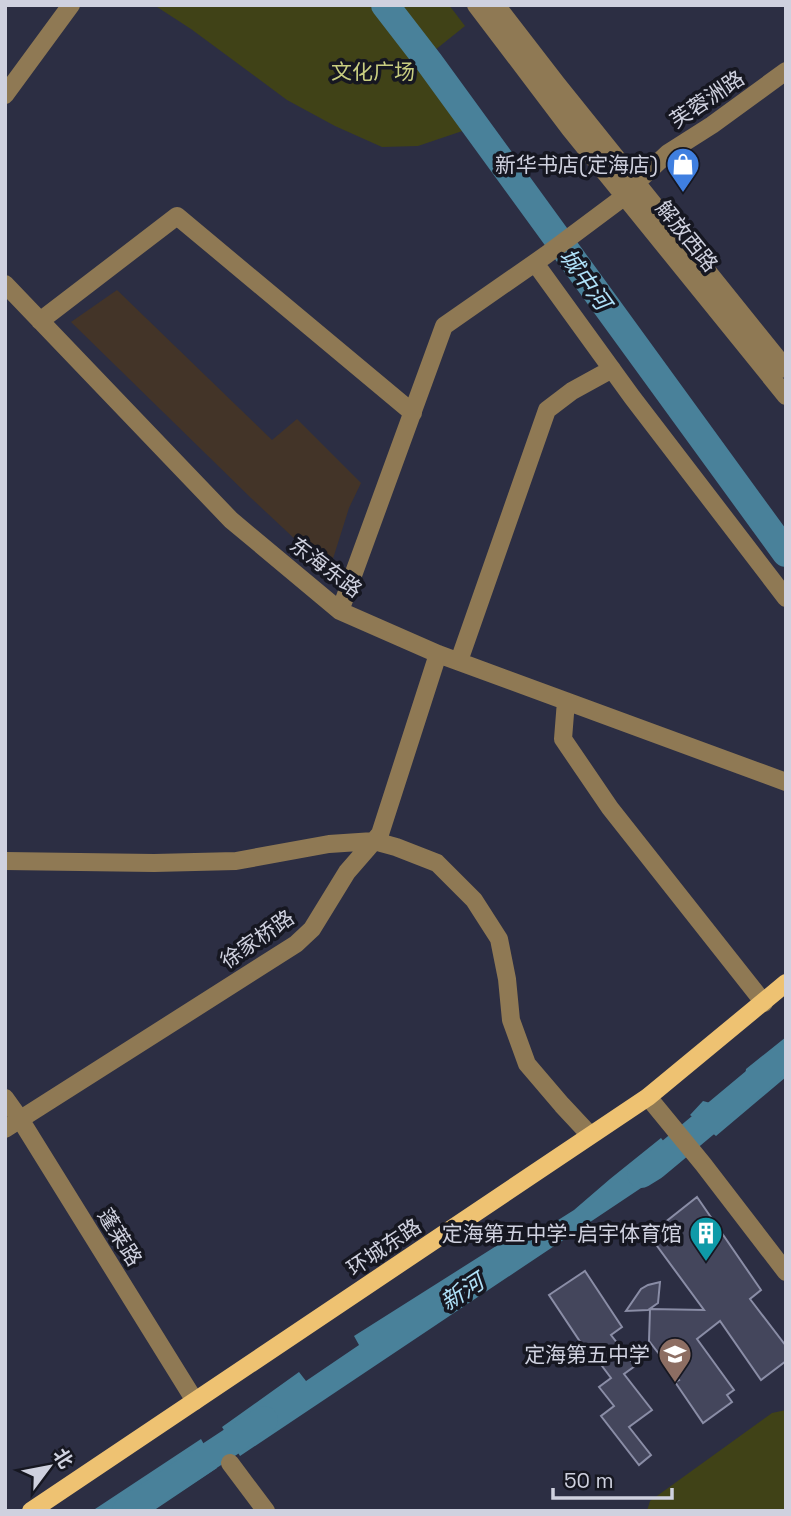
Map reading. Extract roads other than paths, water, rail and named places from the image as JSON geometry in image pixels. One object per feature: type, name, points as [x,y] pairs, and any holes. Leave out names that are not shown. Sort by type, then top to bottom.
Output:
[{"type":"main road","name":"环城东路","points":[[32,1511],[648,1097],[786,984]]},
{"type":"street","points":[[5,95],[71,5]]},
{"type":"street","name":"解放西路","points":[[476,5],[570,130],[630,190],[786,396]]},
{"type":"street","points":[[496,5],[630,190],[786,369]]},
{"type":"street","name":"芙蓉洲路","points":[[340,611],[444,326],[578,232],[630,190],[668,153],[712,125],[786,71]]},
{"type":"street","points":[[40,321],[177,216],[413,413]]},
{"type":"street","points":[[540,259],[612,369],[786,598]]},
{"type":"street","name":"东海东路","points":[[5,284],[231,520],[340,611],[438,654],[786,782]]},
{"type":"street","points":[[458,661],[548,410],[572,391],[612,369]]},
{"type":"street","name":"徐家桥路","points":[[13,1124],[296,944],[312,929],[347,872],[380,834],[438,654]]},
{"type":"street","points":[[566,701],[563,739],[610,808],[764,1003]]},
{"type":"street","points":[[5,862],[236,861],[328,844],[374,841],[437,863],[474,900],[499,939],[511,1020],[527,1064],[590,1135]]},
{"type":"street","name":"蓬莱路","points":[[5,1097],[13,1124],[195,1401]]},
{"type":"street","points":[[648,1097],[786,1272]]},
{"type":"street","points":[[230,1463],[266,1511]]},
{"type":"water","points":[[786,1037],[786,1077],[716,1136],[690,1115],[703,1101],[718,1105],[745,1077],[746,1069]]},
{"type":"water","name":"新河","points":[[661,1138],[680,1162],[240,1456],[222,1427],[299,1372],[306,1381],[359,1345],[354,1336],[520,1231],[525,1241],[574,1210]]},
{"type":"water","points":[[201,1439],[217,1468],[153,1511],[92,1511]]},
{"type":"waterway","name":"城中河","points":[[385,5],[786,553]]},
{"type":"waterway","name":"新河","points":[[641,1174],[786,1056]]},
{"type":"waterway","name":"新河","points":[[126,1511],[264,1420]]},
{"type":"place","name":"新华书店(定海店)","points":[[683,194]]},
{"type":"place","name":"定海第五中学-启宇体育馆","points":[[706,1263]]},
{"type":"place","name":"定海第五中学","points":[[675,1384]]},
{"type":"park label","name":"文化广场","points":[[373,71]]}]
